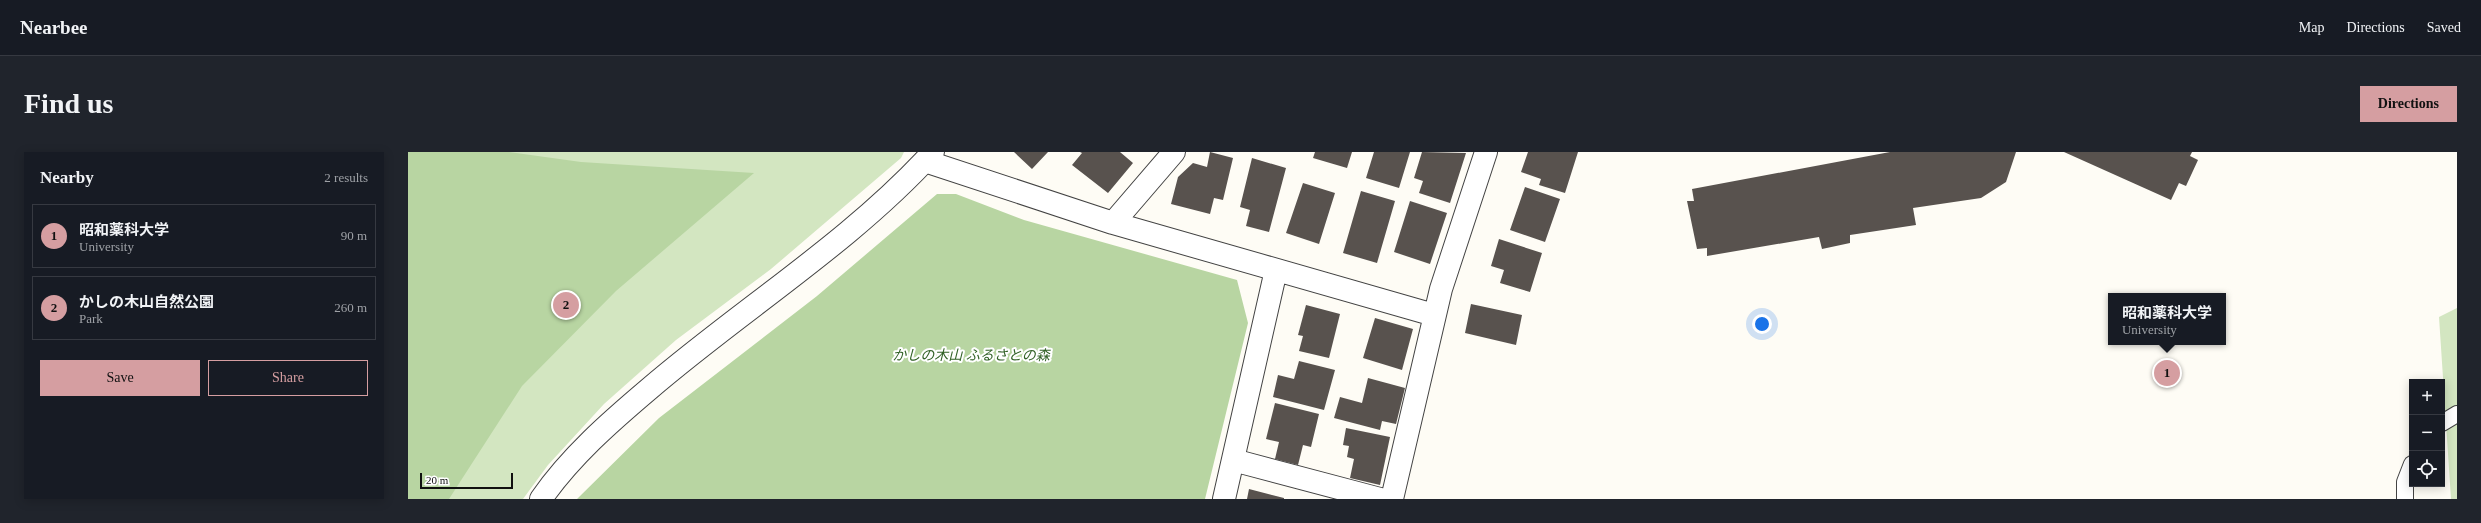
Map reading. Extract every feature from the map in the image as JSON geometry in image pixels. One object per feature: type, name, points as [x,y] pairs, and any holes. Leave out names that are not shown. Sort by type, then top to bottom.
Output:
[{"type":"street","points":[[1113,223],[1174,152]]},
{"type":"street","points":[[1392,499],[1434,315],[1486,152]]},
{"type":"street","points":[[541,499],[555,480],[612,421],[689,355],[803,268],[866,215],[929,157],[1113,223],[1434,315]]},
{"type":"street","points":[[1224,499],[1276,270]]},
{"type":"street","points":[[1233,460],[1380,499]]},
{"type":"lane","points":[[2445,421],[2457,414]]},
{"type":"lane","points":[[2405,499],[2405,482],[2409,472]]},
{"type":"green space","points":[[408,152],[904,152],[901,158],[771,269],[676,340],[604,404],[548,465],[523,499],[408,499]]},
{"type":"green space","points":[[408,152],[509,152],[581,162],[754,173],[616,291],[522,386],[449,499],[408,499]]},
{"type":"green space","name":"かしの木山 ふるさとの森","points":[[937,194],[956,194],[1024,220],[1237,280],[1248,323],[1205,499],[577,499],[659,418],[817,296]]},
{"type":"green space","points":[[2457,308],[2457,499],[2451,499],[2445,408],[2445,379],[2443,379],[2439,317]]},
{"type":"building","points":[[1014,152],[1048,152],[1032,169]]},
{"type":"building","points":[[1080,152],[1120,152],[1133,163],[1108,193],[1072,165],[1082,153]]},
{"type":"building","points":[[1210,152],[1233,158],[1223,200],[1214,198],[1210,214],[1171,204],[1178,177],[1193,163],[1207,167]]},
{"type":"building","points":[[1315,152],[1352,152],[1347,168],[1313,158]]},
{"type":"building","points":[[1374,152],[1410,152],[1399,188],[1366,178]]},
{"type":"building","points":[[1422,152],[1466,153],[1450,203],[1419,193],[1423,181],[1414,178]]},
{"type":"building","points":[[1528,152],[1578,152],[1565,193],[1539,185],[1541,179],[1521,172]]},
{"type":"building","points":[[1890,152],[2016,152],[2006,182],[1981,198],[1913,208],[1916,225],[1850,235],[1850,243],[1822,249],[1819,237],[1707,256],[1707,248],[1697,249],[1687,201],[1694,201],[1692,189]]},
{"type":"building","points":[[2064,152],[2192,152],[2190,156],[2198,160],[2186,186],[2179,183],[2171,200]]},
{"type":"building","points":[[1252,158],[1286,168],[1269,232],[1246,226],[1250,210],[1240,207]]},
{"type":"building","points":[[1303,183],[1335,193],[1319,244],[1286,233]]},
{"type":"building","points":[[1525,187],[1560,199],[1545,242],[1510,230]]},
{"type":"building","points":[[1361,191],[1395,201],[1377,263],[1343,253]]},
{"type":"building","points":[[1410,201],[1447,213],[1430,264],[1394,252]]},
{"type":"building","points":[[1499,239],[1542,253],[1530,292],[1500,283],[1504,270],[1491,266]]},
{"type":"building","points":[[1471,304],[1522,315],[1516,345],[1465,333]]},
{"type":"building","points":[[1306,305],[1340,314],[1329,358],[1299,351],[1303,336],[1298,335]]},
{"type":"building","points":[[1375,318],[1413,329],[1402,370],[1363,358]]},
{"type":"building","points":[[1299,361],[1335,370],[1324,410],[1273,397],[1278,375],[1294,379]]},
{"type":"building","points":[[1368,378],[1405,388],[1396,424],[1382,421],[1380,430],[1334,418],[1340,397],[1362,403]]},
{"type":"building","points":[[1275,403],[1319,414],[1311,447],[1303,445],[1298,465],[1275,459],[1279,442],[1266,439]]},
{"type":"building","points":[[1346,428],[1390,437],[1380,485],[1350,478],[1354,459],[1347,457],[1349,446],[1343,445]]},
{"type":"building","points":[[1249,489],[1284,498],[1284,499],[1247,499]]},
{"type":"place","name":"かしの木山自然公園","points":[[566,305]]},
{"type":"place","name":"昭和薬科大学","points":[[2167,373]]}]
